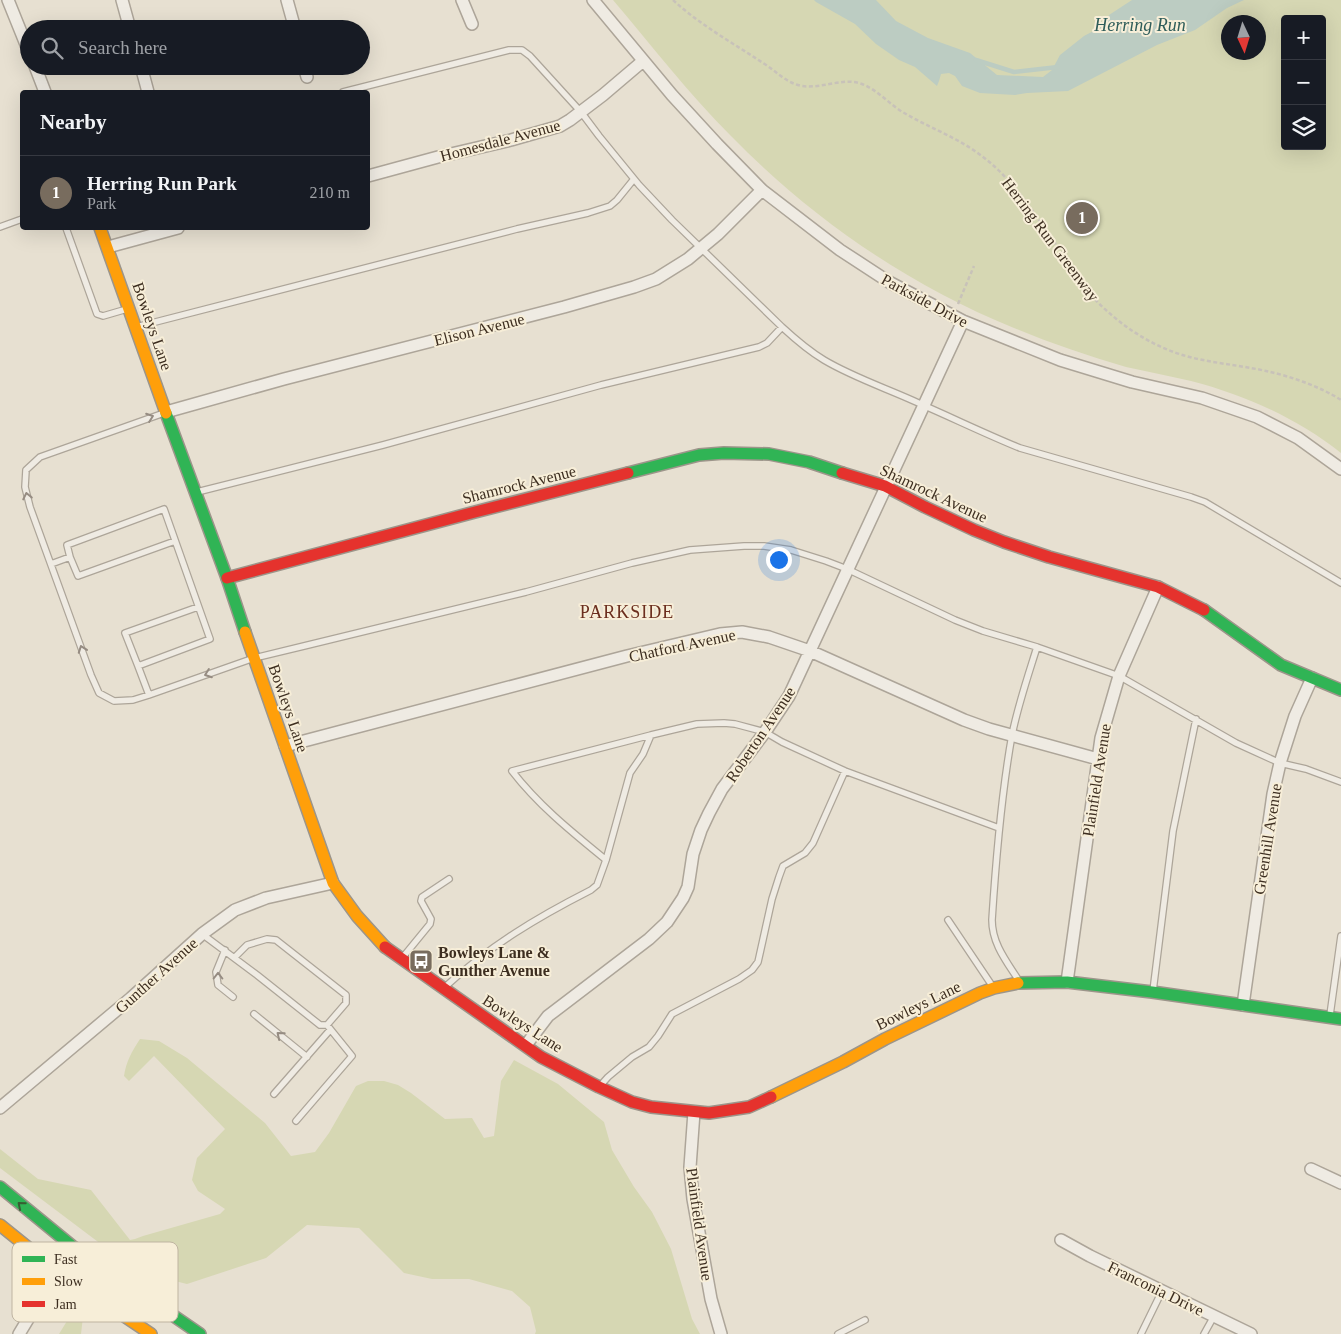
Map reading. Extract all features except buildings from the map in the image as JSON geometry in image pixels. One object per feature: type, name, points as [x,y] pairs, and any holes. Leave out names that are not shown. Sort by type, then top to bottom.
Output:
[{"type":"street","points":[[8,0],[20,30]]},
{"type":"street","points":[[122,0],[128,20]]},
{"type":"street","points":[[287,0],[293,20]]},
{"type":"street","points":[[462,0],[472,24]]},
{"type":"street","name":"Parkside Drive","points":[[593,0],[672,95],[762,190],[840,250],[889,282],[963,321],[1060,360],[1132,382],[1202,398],[1257,417],[1298,438],[1341,469]]},
{"type":"street","name":"Homesdale Avenue","points":[[370,175],[560,126],[581,112],[643,61]]},
{"type":"street","points":[[38,75],[44,90]]},
{"type":"street","points":[[143,75],[147,90]]},
{"type":"street","name":"Elison Avenue","points":[[166,412],[293,376],[564,307],[656,279],[701,249],[762,190]]},
{"type":"street","name":"Bowleys Lane","points":[[101,230],[227,578],[333,883],[346,905],[364,927],[385,947],[541,1057],[632,1102],[651,1107],[709,1113],[749,1107],[768,1100],[843,1062],[885,1038],[980,993],[1020,983],[1066,982],[1335,1018]]},
{"type":"street","points":[[108,247],[171,230]]},
{"type":"street","name":"Roberton Avenue","points":[[526,1045],[548,1016],[649,939],[667,922],[683,898],[688,887],[693,854],[709,813],[722,789],[765,732],[789,696],[963,321]]},
{"type":"street","name":"Shamrock Avenue","points":[[227,578],[475,512],[699,456],[724,453],[769,454],[809,462],[885,486],[925,507],[1004,542],[1049,557],[1158,587],[1201,608],[1282,665],[1341,690]]},
{"type":"street","name":"Plainfield Avenue","points":[[1066,982],[1101,738],[1119,676],[1158,587]]},
{"type":"street","name":"Chatford Avenue","points":[[285,746],[617,658],[720,634],[742,632],[769,637],[810,652],[964,720],[989,729],[1098,759]]},
{"type":"street","name":"Greenhill Avenue","points":[[1243,1006],[1268,820],[1280,763],[1295,716],[1312,678]]},
{"type":"street","name":"Gunther Avenue","points":[[0,1108],[124,1004],[202,934],[235,910],[266,898],[333,883]]},
{"type":"street","name":"Plainfield Avenue","points":[[694,1112],[690,1167],[693,1199],[711,1299],[721,1334]]},
{"type":"street","points":[[1311,1169],[1341,1183]]},
{"type":"street","points":[[0,1188],[67,1242]]},
{"type":"street","points":[[0,1225],[21,1242]]},
{"type":"street","name":"Franconia Drive","points":[[1061,1240],[1250,1334]]},
{"type":"street","points":[[178,1319],[200,1334]]},
{"type":"street","points":[[19,1334],[26,1322]]},
{"type":"street","points":[[133,1322],[151,1334]]},
{"type":"lane","points":[[351,90],[509,50],[522,50],[530,56],[581,112],[634,179],[672,220],[782,327],[825,361],[895,394],[1020,448],[1205,502],[1341,583]]},
{"type":"lane","points":[[136,328],[500,233],[588,213],[610,206],[634,179]]},
{"type":"lane","points":[[0,227],[20,220]]},
{"type":"lane","points":[[67,230],[97,314],[103,316],[129,308]]},
{"type":"lane","points":[[195,492],[383,445],[602,385],[759,347],[767,343],[782,327]]},
{"type":"lane","points":[[166,412],[40,457],[26,470],[25,487],[30,507],[99,693],[114,702],[133,700],[149,695],[254,658],[526,592],[632,563],[690,550],[744,546],[777,548],[807,555],[847,569],[955,620],[983,631],[1037,647],[1119,676],[1236,743],[1280,763],[1341,782]]},
{"type":"lane","points":[[138,666],[210,640],[164,508],[67,545],[78,576],[175,541]]},
{"type":"lane","points":[[51,564],[70,557]]},
{"type":"lane","points":[[149,695],[125,633],[198,607]]},
{"type":"lane","points":[[1020,983],[996,945],[992,929],[999,828],[1012,736],[1018,708],[1037,647]]},
{"type":"lane","points":[[1152,992],[1173,831],[1196,719]]},
{"type":"lane","points":[[606,860],[558,820],[512,771],[698,724],[735,724],[765,732],[782,742],[845,771],[999,828]]},
{"type":"lane","points":[[444,989],[467,968],[511,935],[597,885],[606,860],[630,773],[643,754],[651,735]]},
{"type":"lane","points":[[599,1087],[632,1057],[649,1047],[672,1014],[739,979],[752,970],[758,962],[772,899],[783,866],[805,853],[813,843],[845,771]]},
{"type":"lane","points":[[401,958],[430,924],[431,920],[421,901],[422,897],[449,879]]},
{"type":"lane","points":[[948,920],[994,988]]},
{"type":"lane","points":[[202,934],[320,1025],[328,1028],[352,1056],[296,1121]]},
{"type":"lane","points":[[1335,1018],[1341,936]]},
{"type":"lane","points":[[234,958],[248,945],[267,938],[276,940],[346,994],[346,1003],[307,1057],[274,1094]]},
{"type":"lane","points":[[225,950],[216,972],[218,985],[233,997]]},
{"type":"lane","points":[[254,1014],[307,1057]]},
{"type":"lane","points":[[1140,1334],[1162,1291]]},
{"type":"lane","points":[[1204,1334],[1214,1316]]},
{"type":"lane","points":[[838,1334],[864,1320]]},
{"type":"path","name":"Herring Run Greenway","points":[[673,0],[712,30],[789,81],[804,86],[849,82],[859,83],[871,89],[897,110],[965,144],[980,154],[994,165],[1018,191],[1089,292],[1101,306],[1128,328],[1147,340],[1163,348],[1197,359],[1274,372],[1317,388],[1341,400]]},
{"type":"path","points":[[958,304],[974,266]]},
{"type":"green space","points":[[613,0],[1341,0],[1341,453],[1307,429],[1251,401],[1191,381],[1126,367],[1041,339],[975,311],[899,270],[863,247],[794,195],[731,136],[671,70]]},
{"type":"green space","points":[[140,1039],[159,1041],[187,1058],[265,1123],[291,1156],[315,1152],[329,1133],[356,1086],[368,1081],[384,1081],[398,1085],[445,1119],[472,1118],[484,1138],[494,1136],[501,1081],[514,1060],[558,1084],[604,1122],[612,1150],[634,1187],[652,1212],[671,1249],[692,1319],[700,1334],[535,1334],[536,1331],[530,1307],[512,1291],[469,1279],[432,1279],[404,1273],[359,1228],[307,1225],[266,1258],[187,1284],[178,1282],[178,1242],[98,1242],[0,1168],[0,1149],[38,1179],[91,1190],[130,1240],[220,1214],[225,1209],[198,1191],[192,1180],[197,1158],[225,1129],[154,1056],[129,1081],[124,1076],[134,1048]]},
{"type":"green space","points":[[66,1322],[82,1322],[81,1334],[59,1334]]},
{"type":"water","name":"Herring Run","points":[[814,0],[876,0],[896,21],[928,38],[970,53],[997,75],[1043,77],[1052,70],[1060,55],[1084,36],[1103,26],[1109,15],[1132,0],[1244,0],[1227,8],[1195,30],[1157,45],[1068,91],[1015,95],[980,93],[962,86],[955,76],[949,73],[941,74],[937,86],[915,67],[899,60],[876,44],[855,24]]},
{"type":"waterway","name":"Herring Run","points":[[976,60],[1014,72],[1058,67]]},
{"type":"traffic: fast","points":[[166,413],[245,632]]},
{"type":"traffic: fast","points":[[628,473],[699,455],[724,453],[769,454],[809,462],[842,473]]},
{"type":"traffic: fast","points":[[1204,610],[1281,665],[1341,690]]},
{"type":"traffic: fast","points":[[1018,983],[1067,982],[1341,1019]]},
{"type":"traffic: fast","points":[[0,1187],[67,1242]]},
{"type":"traffic: fast","points":[[178,1319],[200,1334]]},
{"type":"traffic: slow","points":[[101,230],[166,413]]},
{"type":"traffic: slow","points":[[245,632],[333,883],[357,916],[385,947]]},
{"type":"traffic: slow","points":[[771,1097],[980,993],[1018,983]]},
{"type":"traffic: slow","points":[[0,1225],[21,1242]]},
{"type":"traffic: slow","points":[[133,1322],[151,1334]]},
{"type":"traffic: jam","points":[[227,578],[628,473]]},
{"type":"traffic: jam","points":[[842,473],[885,486],[925,507],[1004,542],[1049,557],[1158,587],[1204,610]]},
{"type":"traffic: jam","points":[[385,947],[541,1057],[632,1102],[651,1107],[709,1113],[749,1107],[771,1097]]},
{"type":"place","name":"Herring Run Park","points":[[1082,218]]},
{"type":"place","name":"Bowleys Lane & Gunther Avenue","points":[[421,961]]},
{"type":"district","name":"PARKSIDE","points":[[627,612]]}]
